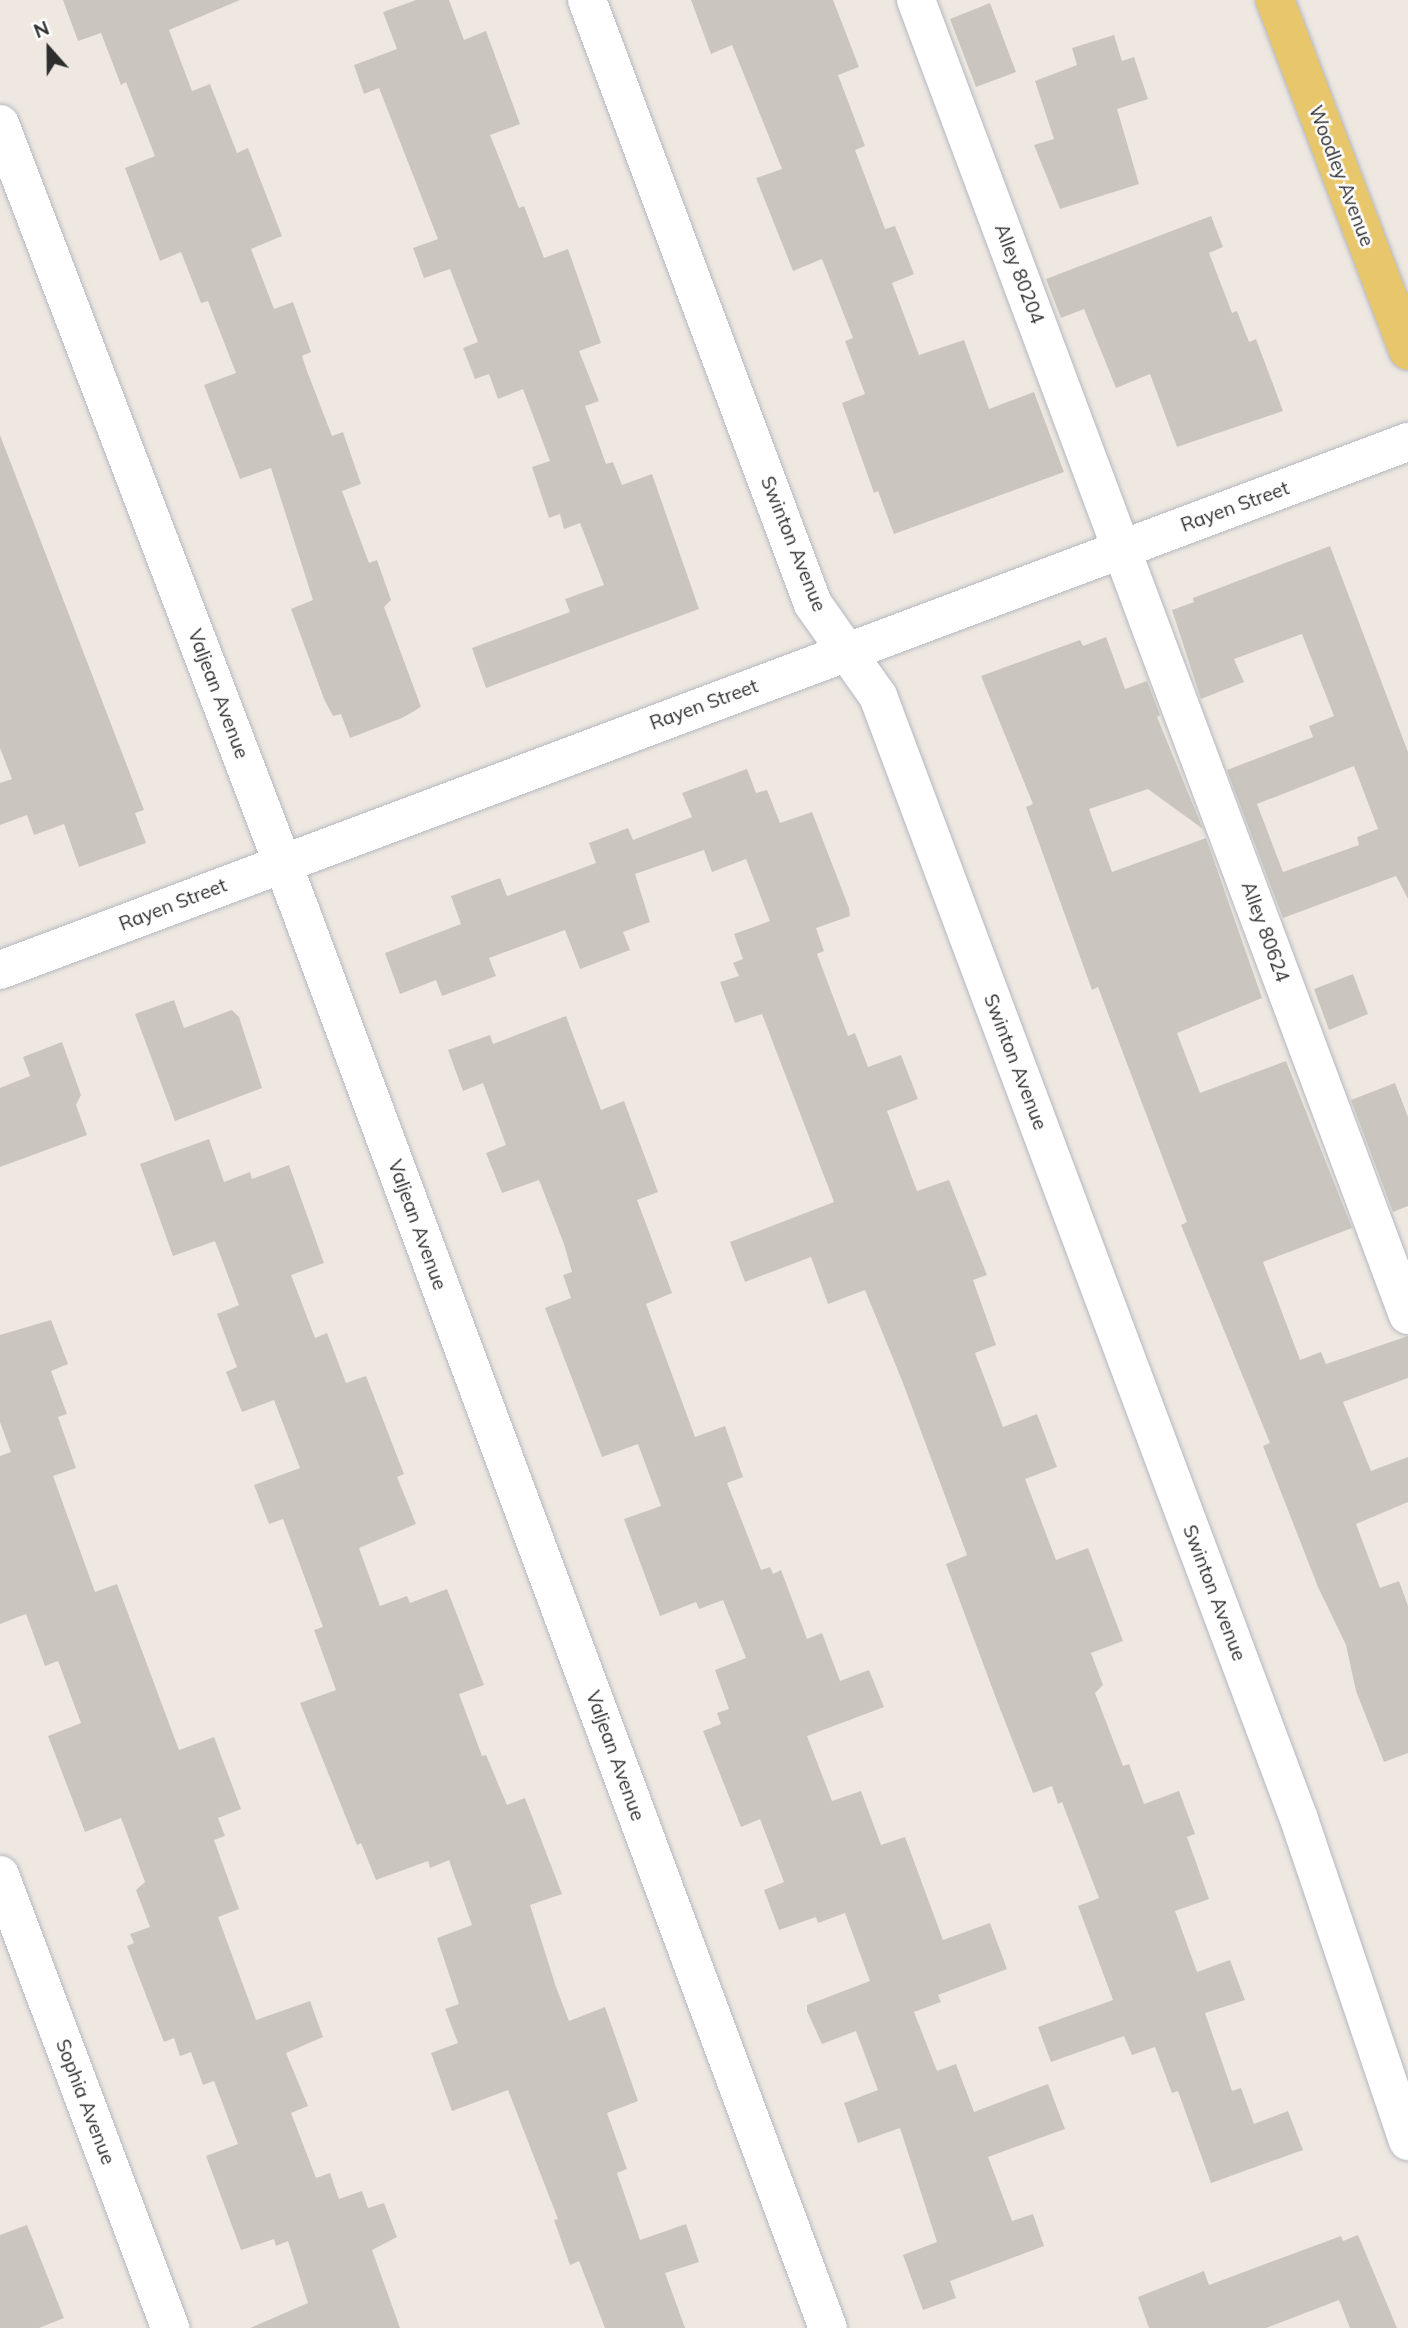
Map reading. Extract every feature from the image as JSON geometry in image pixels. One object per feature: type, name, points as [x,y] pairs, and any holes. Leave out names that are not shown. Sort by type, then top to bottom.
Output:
[{"type":"main road","name":"Woodley Avenue","points":[[1275,0],[1408,351]]},
{"type":"street","name":"Swinton Avenue","points":[[587,0],[813,604],[883,709],[1299,1819],[1408,2141]]},
{"type":"street","name":"Alley 80204","points":[[916,0],[1122,548]]},
{"type":"street","name":"Valjean Avenue","points":[[0,124],[283,864],[828,2328]]},
{"type":"street","name":"Rayen Street","points":[[0,970],[1408,442]]},
{"type":"street","name":"Alley 80624","points":[[1122,548],[1408,1315]]},
{"type":"street","name":"Sophia Avenue","points":[[0,1875],[170,2328]]},
{"type":"building","points":[[63,0],[240,0],[169,30],[192,91],[210,84],[237,153],[248,148],[282,236],[251,249],[274,309],[293,302],[311,352],[302,356],[307,371],[332,436],[343,432],[361,484],[342,491],[369,563],[377,560],[391,600],[384,607],[421,707],[402,718],[350,738],[341,714],[333,716],[324,699],[291,609],[313,600],[271,468],[240,479],[204,385],[236,373],[208,301],[201,303],[181,252],[160,261],[125,168],[155,156],[126,82],[121,85],[101,33],[78,41]]},
{"type":"building","points":[[416,0],[449,0],[464,40],[486,31],[520,124],[490,135],[519,208],[524,206],[544,258],[568,249],[601,343],[579,351],[599,401],[585,406],[606,464],[613,462],[622,485],[652,474],[699,609],[486,688],[472,648],[570,612],[565,599],[604,585],[580,523],[564,529],[560,514],[549,518],[532,467],[550,461],[523,389],[498,399],[489,374],[475,379],[463,348],[478,342],[450,269],[424,278],[413,248],[438,239],[379,88],[364,94],[354,65],[397,49],[383,12]]},
{"type":"building","points":[[691,0],[833,0],[859,67],[838,75],[865,146],[855,150],[885,229],[895,226],[914,274],[892,283],[919,355],[964,340],[989,409],[1034,392],[1064,472],[894,534],[878,491],[874,493],[842,403],[865,394],[845,341],[853,338],[822,259],[793,271],[756,178],[782,169],[732,45],[711,54]]},
{"type":"building","points":[[990,3],[1016,72],[976,87],[950,19]]},
{"type":"building","points":[[1114,35],[1122,61],[1134,57],[1148,99],[1117,109],[1139,184],[1060,209],[1034,145],[1054,139],[1035,81],[1077,65],[1072,48]]},
{"type":"building","points":[[1211,216],[1223,247],[1209,253],[1232,313],[1237,311],[1249,342],[1256,339],[1283,411],[1177,447],[1150,374],[1116,388],[1084,309],[1061,318],[1046,279]]},
{"type":"building","points":[[0,435],[144,810],[135,813],[146,843],[79,867],[64,824],[34,835],[27,815],[0,825],[0,783],[12,779],[0,748]]},
{"type":"building","points":[[1330,546],[1408,752],[1408,899],[1396,876],[1283,918],[1227,770],[1313,737],[1309,726],[1334,716],[1302,634],[1234,659],[1244,682],[1201,699],[1172,610],[1194,602],[1193,598]],"holes":[[[1354,766],[1378,829],[1357,837],[1359,845],[1283,872],[1257,804]]]},
{"type":"building","points":[[1106,637],[1125,689],[1147,681],[1160,715],[1157,717],[1203,829],[1148,789],[1089,809],[1112,872],[1206,838],[1262,998],[1177,1033],[1200,1093],[1286,1061],[1352,1228],[1263,1262],[1300,1360],[1321,1352],[1326,1364],[1408,1336],[1408,1378],[1343,1402],[1371,1471],[1408,1457],[1408,1502],[1356,1524],[1380,1588],[1399,1581],[1408,1606],[1408,1753],[1384,1762],[1356,1691],[1346,1645],[1318,1587],[1263,1446],[1270,1443],[1181,1225],[1187,1222],[1098,987],[1092,990],[1026,807],[1033,804],[981,676],[1080,640],[1083,646]]},
{"type":"building","points":[[747,769],[756,793],[767,790],[780,823],[812,812],[850,916],[816,928],[824,951],[817,954],[848,1036],[855,1033],[868,1067],[901,1055],[918,1099],[887,1111],[917,1191],[949,1180],[987,1275],[973,1280],[996,1345],[975,1353],[1003,1427],[1037,1414],[1057,1467],[1025,1479],[1056,1560],[1088,1548],[1123,1641],[1091,1653],[1103,1685],[1095,1693],[1123,1766],[1129,1764],[1144,1804],[1179,1791],[1195,1834],[1187,1837],[1209,1899],[1175,1911],[1197,1972],[1230,1960],[1245,2000],[1205,2013],[1232,2091],[1241,2088],[1254,2124],[1288,2111],[1303,2150],[1211,2183],[1178,2091],[1172,2093],[1155,2047],[1132,2055],[1124,2036],[1051,2062],[1038,2027],[1113,2000],[1078,1906],[1099,1898],[1062,1802],[1058,1804],[1052,1786],[1033,1793],[997,1701],[946,1564],[967,1555],[903,1383],[865,1290],[828,1304],[811,1257],[745,1282],[730,1242],[834,1202],[762,1014],[735,1023],[720,982],[739,976],[733,963],[743,959],[734,934],[770,921],[746,859],[712,872],[704,850],[635,874],[650,922],[623,932],[630,950],[580,969],[565,930],[489,958],[496,976],[442,996],[436,980],[400,994],[385,953],[461,924],[451,896],[500,878],[507,896],[596,863],[589,843],[628,828],[633,840],[692,817],[682,793]]},
{"type":"building","points":[[1353,974],[1368,1014],[1329,1030],[1314,989]]},
{"type":"building","points":[[174,1000],[184,1028],[232,1010],[239,1017],[262,1088],[175,1121],[135,1014]]},
{"type":"building","points":[[566,1016],[601,1110],[624,1101],[658,1192],[637,1200],[672,1293],[646,1304],[695,1437],[725,1426],[743,1477],[727,1483],[761,1570],[770,1567],[773,1574],[781,1570],[807,1639],[822,1633],[840,1681],[869,1670],[884,1707],[807,1736],[832,1801],[861,1791],[881,1845],[905,1837],[943,1940],[990,1923],[1007,1969],[938,1995],[941,2002],[914,2012],[937,2071],[956,2064],[974,2112],[1048,2084],[1065,2129],[988,2157],[1012,2221],[1033,2214],[1044,2246],[950,2281],[956,2298],[923,2310],[903,2255],[937,2242],[900,2128],[858,2143],[844,2103],[878,2090],[856,2031],[822,2044],[807,2011],[807,2005],[870,1981],[845,1913],[818,1923],[816,1917],[779,1930],[764,1890],[784,1882],[760,1819],[741,1827],[703,1731],[721,1724],[717,1713],[729,1709],[715,1670],[746,1658],[723,1600],[699,1609],[696,1602],[660,1616],[624,1519],[661,1506],[638,1444],[602,1457],[545,1308],[571,1298],[563,1275],[572,1272],[564,1244],[539,1180],[502,1193],[486,1153],[506,1145],[483,1083],[463,1091],[448,1050],[490,1035],[493,1044]]},
{"type":"building","points":[[62,1042],[81,1095],[76,1105],[87,1135],[0,1167],[0,1088],[30,1076],[23,1057]]},
{"type":"building","points":[[1395,1083],[1408,1117],[1408,1206],[1393,1212],[1351,1100]]},
{"type":"building","points":[[209,1139],[224,1182],[250,1172],[252,1179],[289,1165],[324,1263],[291,1275],[315,1338],[327,1333],[346,1383],[366,1376],[404,1474],[397,1477],[416,1524],[359,1548],[380,1606],[407,1596],[410,1603],[447,1589],[484,1685],[459,1694],[482,1756],[486,1755],[507,1805],[525,1798],[562,1894],[530,1905],[556,1987],[569,2021],[605,2007],[638,2101],[607,2113],[627,2169],[617,2173],[640,2240],[686,2224],[699,2262],[665,2273],[685,2328],[605,2328],[579,2261],[570,2265],[554,2220],[558,2219],[508,2090],[452,2111],[431,2053],[458,2043],[445,2009],[459,2004],[437,1938],[472,1925],[449,1860],[430,1868],[428,1861],[376,1880],[361,1843],[357,1845],[300,1703],[336,1690],[314,1630],[323,1627],[283,1519],[269,1524],[254,1485],[300,1468],[274,1400],[242,1412],[226,1372],[237,1367],[217,1314],[239,1305],[215,1241],[173,1256],[140,1164]]},
{"type":"building","points":[[51,1320],[68,1364],[51,1371],[67,1414],[58,1417],[76,1468],[53,1476],[95,1592],[117,1584],[179,1750],[214,1737],[241,1809],[218,1818],[225,1836],[214,1840],[239,1909],[218,1917],[256,2020],[310,2001],[323,2037],[286,2053],[308,2106],[291,2113],[316,2178],[330,2173],[339,2199],[362,2191],[368,2208],[384,2203],[397,2237],[372,2250],[400,2328],[250,2328],[308,2303],[288,2241],[276,2246],[274,2239],[241,2250],[206,2156],[238,2144],[214,2081],[203,2085],[191,2052],[180,2056],[174,2038],[164,2042],[127,1946],[134,1943],[130,1934],[150,1927],[136,1890],[145,1882],[121,1818],[85,1832],[48,1736],[81,1723],[58,1661],[45,1666],[26,1614],[0,1624],[0,1456],[11,1452],[0,1422],[0,1335]]},
{"type":"building","points":[[27,2225],[64,2318],[39,2328],[0,2328],[0,2235]]},
{"type":"building","points":[[1358,2235],[1397,2328],[1350,2328],[1339,2300],[1266,2328],[1149,2328],[1138,2297],[1204,2271],[1209,2285],[1341,2236],[1343,2241]]}]
